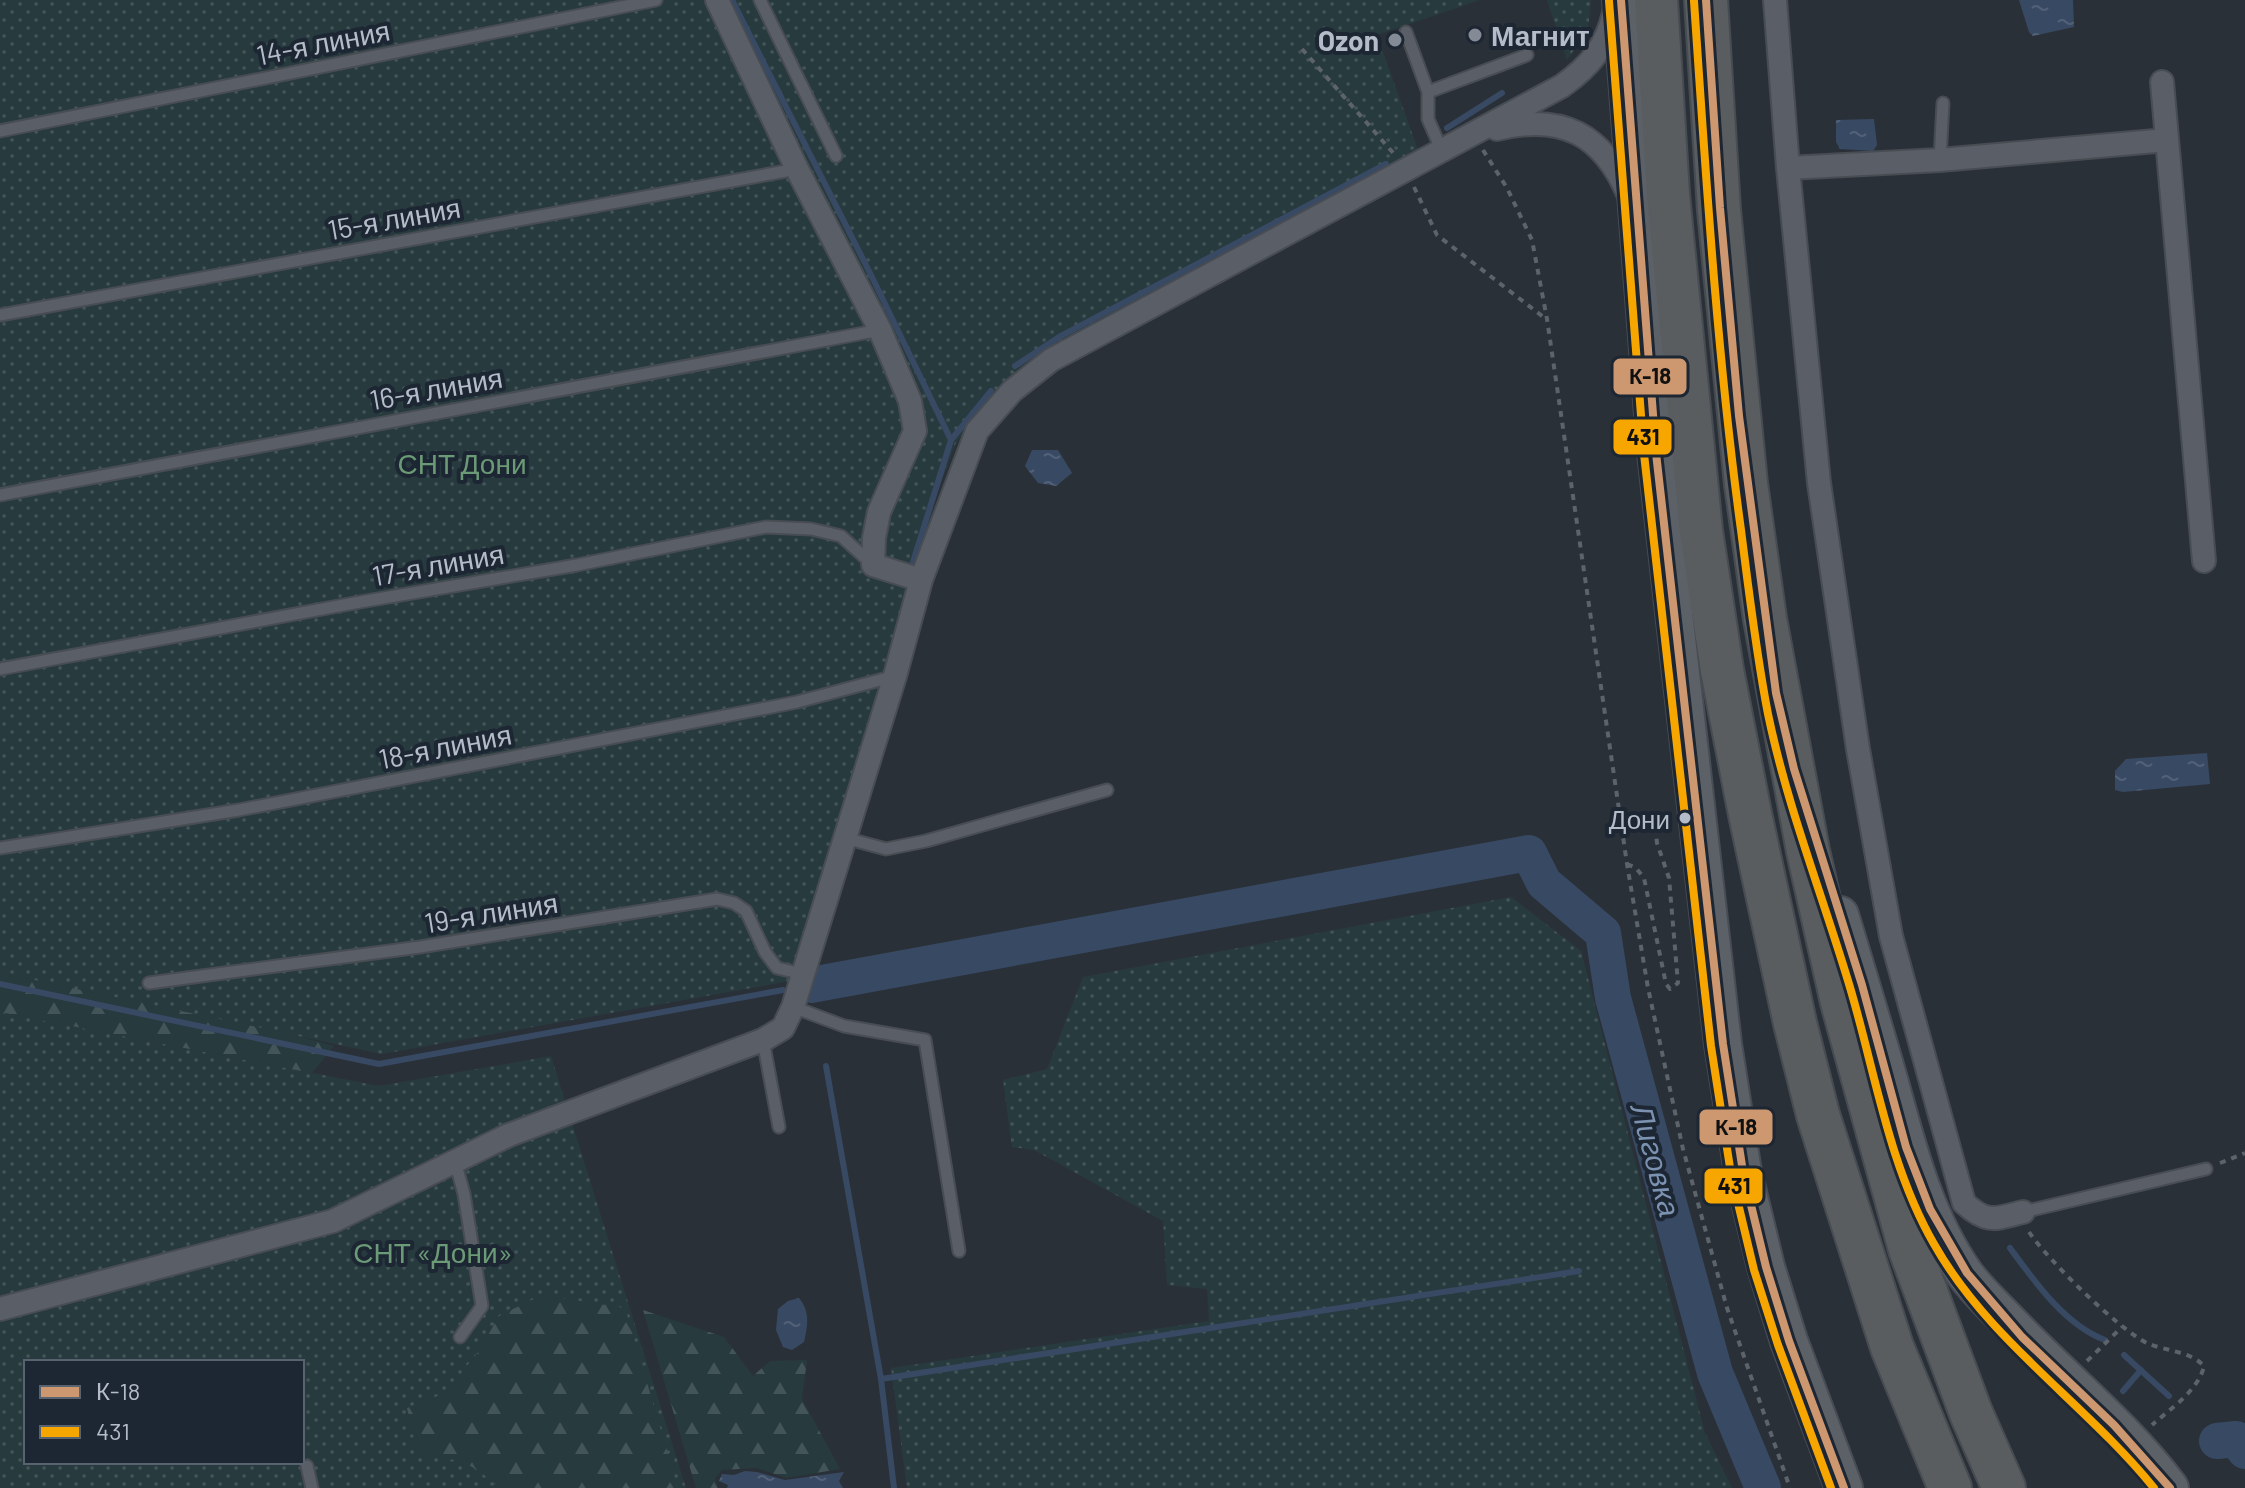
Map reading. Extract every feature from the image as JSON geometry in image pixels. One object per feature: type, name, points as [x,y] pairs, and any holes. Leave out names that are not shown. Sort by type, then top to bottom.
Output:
[{"type":"highway","points":[[1656,0],[1668,195],[1701,531],[1722,670],[1750,814],[1818,1115],[1892,1347],[1950,1488]]},
{"type":"highway","points":[[1706,0],[1719,210],[1746,484],[1785,736],[1842,1002],[1886,1170],[1910,1249],[1971,1413],[2004,1488]]},
{"type":"main road","points":[[1619,0],[1657,467],[1723,1044],[1743,1172],[1766,1267],[1789,1341],[1844,1488]]},
{"type":"main road","points":[[1785,736],[1905,1137],[1924,1195],[1942,1235],[1966,1275],[1995,1308],[2115,1424],[2152,1463],[2170,1488]]},
{"type":"street","points":[[717,0],[797,169],[880,330],[910,401],[915,431],[879,512],[873,565],[921,580]]},
{"type":"street","points":[[0,1309],[333,1221],[509,1135],[763,1040],[783,1028],[793,1007],[895,676],[921,580],[977,431],[1012,391],[1051,360],[1562,86],[1590,64],[1606,40],[1619,0]]},
{"type":"street","points":[[1775,0],[1819,483],[1858,749],[1891,936],[1964,1203],[1978,1216],[1994,1220],[2023,1212]]},
{"type":"street","points":[[2162,82],[2204,561]]},
{"type":"street","points":[[1473,135],[1522,123],[1540,122],[1583,137],[1611,161],[1622,178],[1639,228]]},
{"type":"street","points":[[1788,168],[1940,160],[2167,140]]},
{"type":"lane","name":"14-я линия","points":[[0,131],[656,0]]},
{"type":"lane","points":[[760,0],[836,156]]},
{"type":"lane","points":[[1406,32],[1428,92],[1428,119],[1442,151]]},
{"type":"lane","points":[[1428,92],[1527,55]]},
{"type":"lane","points":[[1940,160],[1943,103]]},
{"type":"lane","name":"15-я линия","points":[[0,315],[797,169]]},
{"type":"lane","name":"16-я линия","points":[[0,495],[880,330]]},
{"type":"lane","name":"17-я линия","points":[[0,669],[577,565],[766,527],[811,529],[841,536],[873,565]]},
{"type":"lane","name":"18-я линия","points":[[0,848],[301,798],[797,702],[895,676]]},
{"type":"lane","points":[[845,838],[886,849],[926,841],[1107,790]]},
{"type":"lane","name":"19-я линия","points":[[149,983],[420,947],[717,899],[734,903],[746,911],[765,952],[777,968],[803,974]]},
{"type":"lane","points":[[793,1007],[844,1026],[925,1040],[959,1251]]},
{"type":"lane","points":[[763,1040],[779,1127]]},
{"type":"lane","points":[[455,1161],[464,1194],[482,1306],[460,1337]]},
{"type":"lane","points":[[2023,1212],[2206,1169]]},
{"type":"lane","points":[[307,1466],[312,1488]]},
{"type":"path","points":[[1302,49],[1389,145],[1406,171],[1437,235],[1547,319]]},
{"type":"path","points":[[1473,135],[1507,188],[1532,240],[1547,319],[1648,988],[1683,1149],[1727,1308],[1790,1488]]},
{"type":"path","points":[[1627,864],[1636,868],[1644,878],[1666,984],[1670,989],[1674,988],[1678,983],[1669,878],[1657,843],[1654,817],[1697,813]]},
{"type":"path","points":[[2206,1169],[2245,1153]]},
{"type":"path","points":[[2023,1212],[2029,1234],[2122,1327],[2145,1342],[2197,1358],[2204,1366],[2202,1377],[2190,1391],[2151,1426]]},
{"type":"path","points":[[2081,1367],[2122,1327]]},
{"type":"green space","name":"СНТ Дони","points":[[0,0],[1480,0],[1377,35],[1418,150],[1024,365],[997,389],[956,443],[937,493],[790,981],[382,1054],[0,973]]},
{"type":"green space","points":[[1547,0],[1591,0],[1588,30],[1567,60]]},
{"type":"green space","points":[[1511,897],[1581,951],[1705,1433],[1732,1488],[907,1488],[891,1368],[1209,1321],[1207,1289],[1167,1285],[1163,1221],[1034,1150],[1012,1147],[1003,1080],[1047,1069],[1083,977]]},
{"type":"green space","points":[[0,973],[286,1033],[334,1046],[312,1073],[0,1012]]},
{"type":"green space","name":"СНТ «Дони»","points":[[0,1012],[379,1086],[551,1056],[686,1488],[0,1488]]},
{"type":"green space","points":[[542,1295],[625,1308],[678,1488],[499,1488],[481,1472],[463,1463],[418,1456],[407,1408],[445,1393],[479,1351],[499,1316]]},
{"type":"green space","points":[[643,1310],[724,1337],[753,1376],[770,1361],[807,1360],[802,1399],[840,1469],[786,1478],[757,1468],[722,1470],[715,1478],[718,1488],[696,1488]]},
{"type":"water","points":[[2019,0],[2073,0],[2074,27],[2033,36]]},
{"type":"water","points":[[1874,119],[1877,145],[1873,151],[1840,149],[1836,142],[1836,120]]},
{"type":"water","points":[[1032,450],[1058,450],[1072,473],[1056,486],[1038,483],[1025,466]]},
{"type":"water","points":[[2207,753],[2210,784],[2123,792],[2115,790],[2115,771],[2126,759]]},
{"type":"water","points":[[799,1298],[806,1313],[806,1330],[804,1342],[792,1350],[783,1347],[776,1330],[778,1309],[788,1301]]},
{"type":"water","points":[[745,1471],[785,1480],[844,1472],[839,1481],[843,1488],[727,1488],[728,1485],[719,1481],[722,1474],[734,1475]]},
{"type":"waterway","points":[[732,0],[951,440]]},
{"type":"waterway","points":[[1447,128],[1502,93]]},
{"type":"waterway","points":[[1015,366],[1059,337],[1386,164]]},
{"type":"waterway","points":[[913,562],[951,440],[991,391]]},
{"type":"waterway","points":[[811,985],[1529,853],[1544,883],[1603,933],[1613,998],[1715,1373],[1763,1488]]},
{"type":"waterway","points":[[0,984],[379,1064],[783,990]]},
{"type":"waterway","points":[[826,1066],[881,1379],[894,1488]]},
{"type":"waterway","points":[[2010,1248],[2040,1288],[2064,1313],[2090,1333],[2105,1340]]},
{"type":"waterway","points":[[881,1379],[1579,1271]]},
{"type":"waterway","points":[[2124,1355],[2169,1396]]},
{"type":"waterway","points":[[2123,1391],[2141,1370]]},
{"type":"waterway","name":"Лиговка","points":[[2217,1441],[2236,1439],[2245,1451]]},
{"type":"transit line","name":"К-18","points":[[1621,0],[1656,453],[1723,1044],[1743,1172],[1766,1267],[1789,1341],[1844,1488]]},
{"type":"transit line","name":"К-18","points":[[1706,0],[1720,208],[1739,416],[1776,693],[1794,769],[1862,985],[1906,1147],[1930,1209],[1967,1273],[2022,1337],[2114,1425],[2170,1488]]},
{"type":"transit line","name":"431","points":[[1609,1],[1644,454],[1711,1046],[1731,1174],[1754,1270],[1831,1488]]},
{"type":"transit line","name":"431","points":[[1694,1],[1725,398],[1764,691],[1785,782],[1849,984],[1894,1149],[1918,1213],[1956,1279],[2009,1341],[2127,1457],[2154,1488]]},
{"type":"place","name":"Магнит","points":[[1475,35]]},
{"type":"place","name":"Ozon","points":[[1395,40]]},
{"type":"place","name":"Дони","points":[[1685,818]]}]
